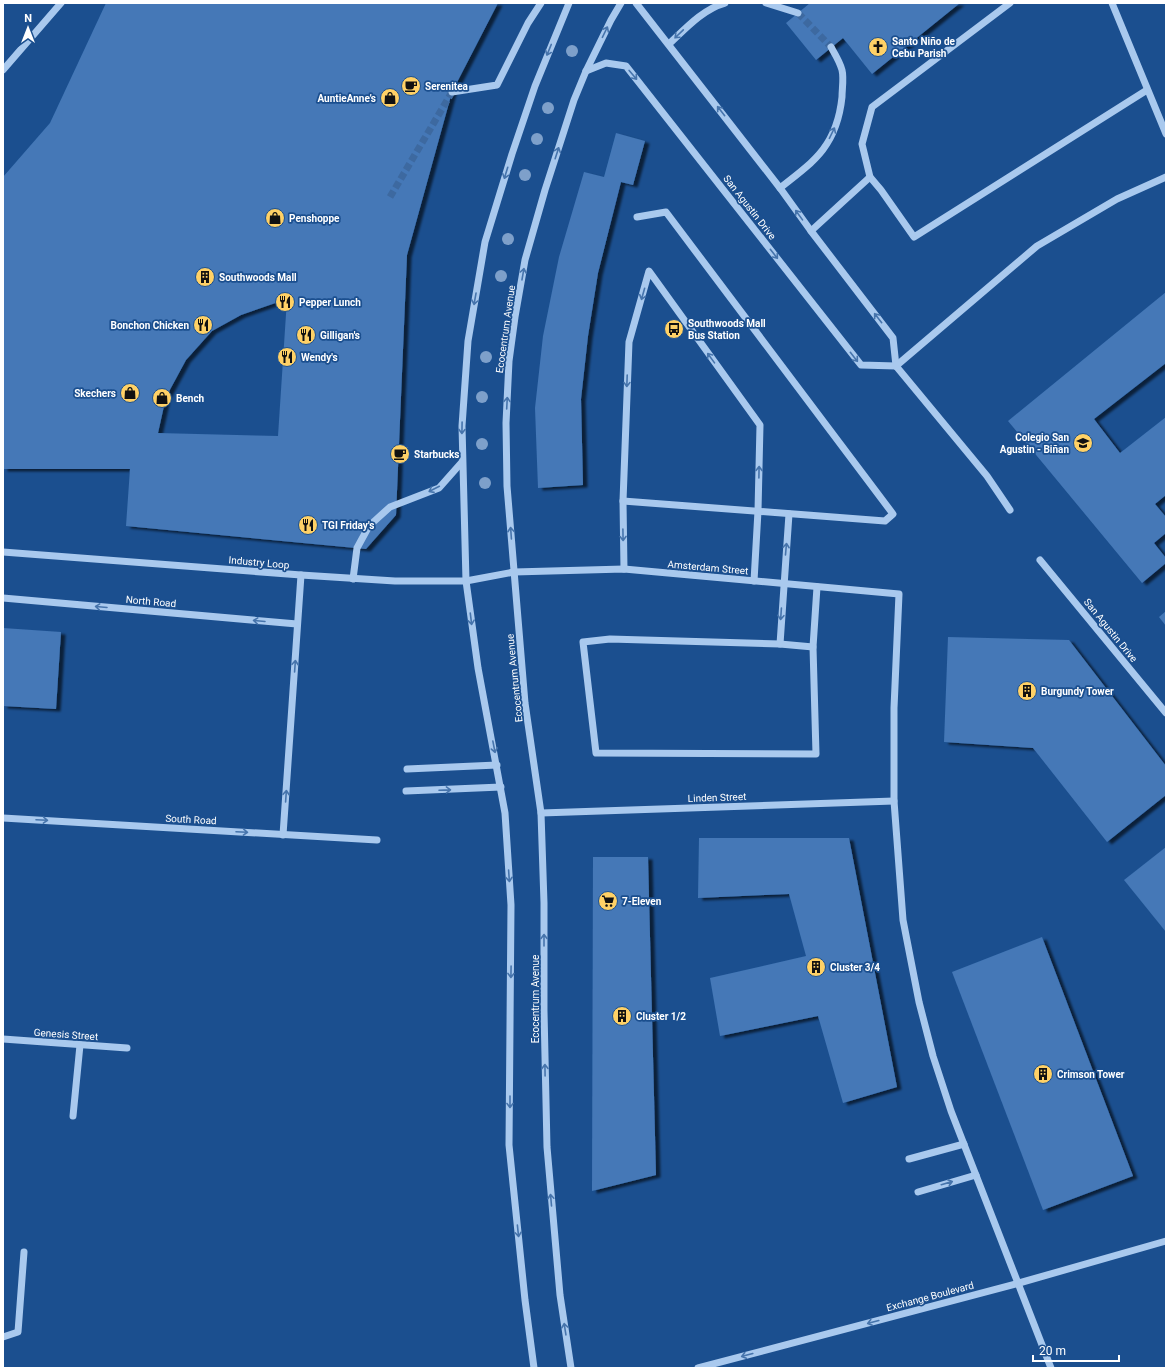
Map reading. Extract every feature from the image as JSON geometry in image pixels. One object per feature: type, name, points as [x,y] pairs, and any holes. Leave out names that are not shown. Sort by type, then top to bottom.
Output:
[{"type":"street","points":[[3,70],[61,3]]},
{"type":"street","points":[[452,92],[497,85],[528,23],[541,3]]},
{"type":"street","points":[[534,1368],[525,1300],[510,1144],[511,905],[505,813],[477,661],[466,581],[462,426],[468,341],[485,242],[534,86],[569,3]]},
{"type":"street","name":"Ecocentrum Avenue","points":[[571,1368],[560,1295],[546,1147],[544,903],[541,813],[525,703],[507,486],[506,423],[509,361],[525,260],[545,190],[574,100],[586,71],[621,3]]},
{"type":"street","points":[[636,3],[780,188],[893,338],[896,366],[988,476],[1010,510]]},
{"type":"street","points":[[669,44],[689,25],[706,12],[720,4],[725,3]]},
{"type":"street","points":[[766,3],[798,13]]},
{"type":"street","points":[[1010,3],[872,107],[862,144],[870,177],[914,237],[1147,90]]},
{"type":"street","points":[[1112,3],[1166,134]]},
{"type":"street","points":[[780,188],[810,164],[824,150],[834,132],[840,113],[842,70],[831,47]]},
{"type":"street","name":"San Agustin Drive","points":[[586,71],[606,63],[626,66],[861,365],[896,366]]},
{"type":"street","points":[[811,231],[870,177]]},
{"type":"street","points":[[896,366],[1037,246],[1117,199],[1166,177]]},
{"type":"street","points":[[622,501],[885,521],[894,514],[666,212],[637,217]]},
{"type":"street","points":[[624,569],[622,501],[628,342],[649,271],[760,425],[758,511],[754,581]]},
{"type":"street","points":[[353,579],[357,548],[369,526],[390,507],[439,488],[462,462]]},
{"type":"street","points":[[780,644],[789,514]]},
{"type":"street","name":"Industry Loop","points":[[3,552],[395,581],[466,581],[514,572]]},
{"type":"street","name":"San Agustin Drive","points":[[1040,560],[1166,713]]},
{"type":"street","name":"Amsterdam Street","points":[[514,572],[624,569],[900,594],[894,708],[894,801]]},
{"type":"street","points":[[284,835],[301,575]]},
{"type":"street","points":[[813,647],[780,644],[610,639],[583,642],[596,753],[816,754],[813,647],[817,587]]},
{"type":"street","name":"North Road","points":[[3,598],[297,624]]},
{"type":"street","points":[[407,769],[497,765]]},
{"type":"street","points":[[406,791],[501,787]]},
{"type":"street","points":[[894,801],[903,920],[919,1002],[933,1056],[951,1111],[1051,1368]]},
{"type":"street","name":"Linden Street","points":[[541,813],[894,801]]},
{"type":"street","name":"South Road","points":[[3,818],[378,840]]},
{"type":"street","name":"Genesis Street","points":[[3,1039],[127,1048]]},
{"type":"street","points":[[73,1116],[80,1045]]},
{"type":"street","points":[[909,1159],[964,1144]]},
{"type":"street","points":[[918,1192],[976,1175]]},
{"type":"street","name":"Exchange Boulevard","points":[[698,1368],[1018,1283],[1166,1241]]},
{"type":"street","points":[[3,1337],[18,1332],[24,1252]]},
{"type":"building","name":"Southwoods Mall","points":[[106,3],[498,3],[452,92],[407,255],[396,515],[366,549],[126,526],[130,469],[3,469],[3,177],[50,123]],"holes":[[[287,299],[278,436],[158,433],[166,397],[186,360],[212,331],[241,315]]]},
{"type":"building","name":"Santo Niño de Cebu Parish","points":[[810,3],[960,3],[872,74],[843,38],[816,60],[786,23]]},
{"type":"building","points":[[616,133],[645,141],[633,185],[621,182],[598,273],[588,336],[581,399],[583,485],[538,488],[535,408],[543,336],[559,257],[584,172],[604,177]]},
{"type":"building","points":[[1166,292],[1166,363],[1094,419],[1120,453],[1166,417],[1166,495],[1155,504],[1166,517],[1166,533],[1154,543],[1166,558],[1166,563],[1142,583],[1008,421]]},
{"type":"building","points":[[1166,611],[1166,626],[1159,617]]},
{"type":"building","points":[[3,628],[61,632],[56,709],[3,706]]},
{"type":"building","name":"Burgundy Tower","points":[[948,637],[1069,640],[1166,766],[1166,795],[1107,842],[1033,748],[944,742]]},
{"type":"building","name":"Cluster 3/4","points":[[699,838],[849,838],[897,1087],[843,1103],[818,1016],[720,1036],[710,978],[806,956],[789,894],[698,898]]},
{"type":"building","points":[[1166,847],[1166,932],[1124,880]]},
{"type":"building","name":"Cluster 1/2","points":[[593,857],[648,857],[656,1175],[592,1191]]},
{"type":"building","name":"Crimson Tower","points":[[1042,937],[1133,1176],[1043,1210],[952,972]]},
{"type":"tunnel","points":[[798,13],[831,47]]},
{"type":"tunnel","points":[[390,197],[452,92]]},
{"type":"place","name":"Santo Niño de Cebu Parish","points":[[878,47]]},
{"type":"place","name":"Serenitea","points":[[411,86]]},
{"type":"place","name":"AuntieAnne’s","points":[[390,98]]},
{"type":"place","name":"Penshoppe","points":[[275,218]]},
{"type":"place","name":"Southwoods Mall","points":[[205,277]]},
{"type":"place","name":"Pepper Lunch","points":[[285,302]]},
{"type":"place","name":"Bonchon Chicken","points":[[203,325]]},
{"type":"place","name":"Southwoods Mall Bus Station","points":[[674,329]]},
{"type":"place","name":"Gilligan's","points":[[306,335]]},
{"type":"place","name":"Wendy's","points":[[287,357]]},
{"type":"place","name":"Skechers","points":[[130,393]]},
{"type":"place","name":"Bench","points":[[162,398]]},
{"type":"place","name":"Colegio San Agustin - Biñan","points":[[1083,443]]},
{"type":"place","name":"Starbucks","points":[[400,454]]},
{"type":"place","name":"TGI Friday's","points":[[308,525]]},
{"type":"place","name":"Burgundy Tower","points":[[1027,691]]},
{"type":"place","name":"7-Eleven","points":[[608,901]]},
{"type":"place","name":"Cluster 3/4","points":[[816,967]]},
{"type":"place","name":"Cluster 1/2","points":[[622,1016]]},
{"type":"place","name":"Crimson Tower","points":[[1043,1074]]}]
